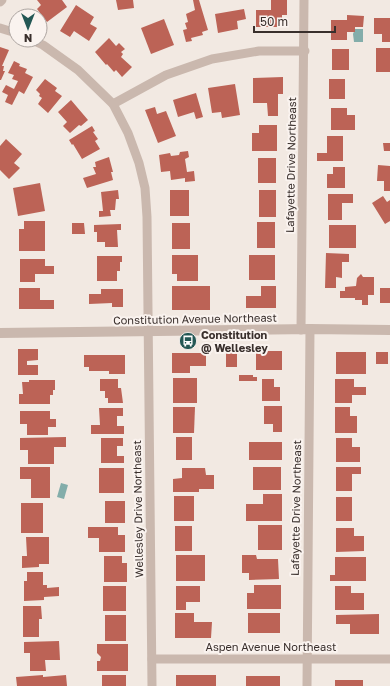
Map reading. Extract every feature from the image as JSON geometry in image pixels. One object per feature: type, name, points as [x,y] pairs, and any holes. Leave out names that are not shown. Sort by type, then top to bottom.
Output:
[{"type":"street","name":"Lafayette Drive Northeast","points":[[304,0],[307,686]]},
{"type":"street","name":"Wellesley Drive Northeast","points":[[47,48],[78,70],[113,104],[128,134],[139,163],[144,188],[147,217],[152,686]]},
{"type":"street","points":[[113,104],[166,75],[212,59],[259,51],[304,50]]},
{"type":"street","name":"Constitution Avenue Northeast","points":[[0,333],[390,330]]},
{"type":"street","name":"Aspen Avenue Northeast","points":[[152,659],[390,658]]},
{"type":"water","points":[[355,29],[363,29],[363,42],[354,42],[353,34]]},
{"type":"water","points":[[61,483],[68,485],[64,499],[57,497]]},
{"type":"building","points":[[37,0],[62,0],[67,7],[48,21],[48,8],[38,8],[41,5]]},
{"type":"building","points":[[116,0],[133,0],[134,8],[118,10]]},
{"type":"building","points":[[193,0],[199,0],[208,30],[202,32],[203,35],[191,38],[192,41],[186,42],[183,30],[187,29],[185,23],[188,22],[186,14],[195,10]]},
{"type":"building","points":[[271,0],[287,0],[287,15],[282,15],[282,27],[256,27],[256,10],[271,10]]},
{"type":"building","points":[[76,5],[94,17],[90,24],[97,28],[89,41],[74,31],[70,37],[60,31]]},
{"type":"building","points":[[244,9],[246,19],[237,21],[238,29],[218,33],[215,14]]},
{"type":"building","points":[[347,15],[364,16],[363,27],[355,27],[355,32],[347,32],[347,40],[331,40],[331,20],[347,20]]},
{"type":"building","points":[[374,18],[390,18],[390,42],[382,42],[382,34],[374,34]]},
{"type":"building","points":[[164,19],[174,45],[151,54],[141,28]]},
{"type":"building","points":[[109,38],[116,46],[119,43],[125,49],[121,52],[123,54],[121,57],[132,67],[122,77],[116,70],[114,72],[107,64],[106,65],[95,52]]},
{"type":"building","points":[[0,47],[9,50],[2,66],[4,66],[3,71],[5,71],[1,80],[0,80]]},
{"type":"building","points":[[376,48],[390,48],[390,72],[376,72]]},
{"type":"building","points":[[332,49],[349,49],[349,70],[332,70]]},
{"type":"building","points":[[14,61],[20,64],[19,66],[27,69],[25,73],[33,77],[24,94],[19,91],[12,105],[5,102],[8,95],[2,92],[6,85],[14,89],[18,81],[12,79],[14,75],[8,73]]},
{"type":"building","points":[[283,77],[283,94],[278,94],[278,116],[268,116],[267,103],[253,103],[253,78]]},
{"type":"building","points":[[45,79],[57,88],[55,91],[62,96],[48,113],[38,104],[42,98],[36,90]]},
{"type":"building","points":[[329,79],[345,79],[345,99],[329,99]]},
{"type":"building","points":[[235,84],[240,115],[222,118],[221,112],[212,113],[208,88]]},
{"type":"building","points":[[196,93],[203,117],[196,119],[194,112],[178,117],[173,100]]},
{"type":"building","points":[[71,100],[88,120],[81,126],[79,125],[70,133],[63,126],[67,122],[58,112]]},
{"type":"building","points":[[155,107],[157,114],[166,111],[176,136],[158,143],[145,110]]},
{"type":"building","points":[[331,108],[347,108],[347,115],[355,115],[355,130],[331,130]]},
{"type":"building","points":[[259,125],[277,125],[277,151],[252,151],[252,133],[259,133]]},
{"type":"building","points":[[92,126],[95,131],[93,132],[98,139],[95,141],[100,149],[82,159],[69,140]]},
{"type":"building","points":[[327,136],[343,136],[343,161],[317,161],[317,153],[327,153]]},
{"type":"building","points":[[6,139],[22,154],[14,163],[20,168],[9,179],[0,170],[0,146]]},
{"type":"building","points":[[383,143],[390,143],[390,151],[384,151]]},
{"type":"building","points":[[188,151],[189,157],[185,159],[187,172],[194,171],[195,181],[185,182],[185,178],[171,180],[170,171],[161,172],[159,155],[170,153],[171,156],[179,155],[180,152]]},
{"type":"building","points":[[109,157],[113,172],[111,172],[113,180],[87,188],[83,178],[96,174],[93,167],[96,167],[95,162]]},
{"type":"building","points":[[258,158],[276,158],[276,183],[258,183]]},
{"type":"building","points":[[378,165],[390,166],[390,191],[384,191],[384,181],[377,181]]},
{"type":"building","points":[[333,167],[345,167],[345,188],[327,188],[327,174],[333,174]]},
{"type":"building","points":[[40,183],[45,211],[18,216],[13,188]]},
{"type":"building","points":[[118,190],[119,199],[116,199],[115,210],[110,210],[111,216],[99,217],[99,211],[103,211],[101,192]]},
{"type":"building","points":[[170,190],[189,190],[189,216],[170,216]]},
{"type":"building","points":[[259,190],[276,190],[276,217],[259,217]]},
{"type":"building","points":[[328,194],[353,194],[353,203],[342,203],[342,220],[328,220]]},
{"type":"building","points":[[383,196],[387,202],[390,200],[390,221],[385,224],[372,203]]},
{"type":"building","points":[[24,221],[45,221],[45,251],[19,251],[19,229],[24,229]]},
{"type":"building","points":[[257,222],[275,222],[275,248],[257,248]]},
{"type":"building","points":[[72,223],[84,223],[85,234],[72,234]]},
{"type":"building","points":[[172,223],[190,223],[190,249],[172,249]]},
{"type":"building","points":[[121,224],[121,230],[117,230],[118,247],[105,247],[105,242],[97,242],[97,232],[94,232],[94,225]]},
{"type":"building","points":[[329,225],[356,225],[356,248],[329,248]]},
{"type":"building","points":[[326,253],[349,254],[349,262],[342,262],[342,278],[336,277],[336,288],[325,288]]},
{"type":"building","points":[[172,255],[198,255],[198,281],[177,281],[177,274],[172,274]]},
{"type":"building","points":[[249,255],[275,255],[275,280],[249,280]]},
{"type":"building","points":[[97,256],[122,256],[120,271],[117,271],[117,281],[97,281]]},
{"type":"building","points":[[20,259],[45,259],[45,266],[54,266],[54,274],[35,274],[35,282],[20,282]]},
{"type":"building","points":[[361,274],[363,277],[374,277],[374,295],[368,295],[368,305],[362,305],[362,300],[355,300],[355,298],[340,298],[340,291],[345,291],[345,287],[356,286],[357,278]]},
{"type":"building","points":[[172,286],[210,286],[210,310],[172,310]]},
{"type":"building","points":[[261,286],[276,286],[276,308],[246,308],[246,296],[261,296]]},
{"type":"building","points":[[19,288],[40,288],[40,300],[54,300],[54,309],[19,309]]},
{"type":"building","points":[[380,288],[390,288],[390,303],[380,303]]},
{"type":"building","points":[[101,289],[123,289],[123,307],[112,307],[112,303],[89,304],[89,294],[101,294]]},
{"type":"building","points":[[18,349],[38,349],[38,360],[27,361],[27,365],[38,365],[38,375],[18,375]]},
{"type":"building","points":[[256,351],[282,351],[282,370],[256,370]]},
{"type":"building","points":[[336,352],[366,352],[366,374],[336,374]]},
{"type":"building","points":[[376,352],[388,352],[388,364],[376,364]]},
{"type":"building","points":[[172,353],[206,353],[206,366],[190,366],[190,373],[172,373]]},
{"type":"building","points":[[226,353],[237,353],[237,367],[226,367]]},
{"type":"building","points":[[84,355],[125,355],[125,374],[109,374],[109,371],[89,371],[89,367],[84,367]]},
{"type":"building","points":[[239,375],[253,375],[253,377],[257,377],[257,381],[239,381]]},
{"type":"building","points":[[173,378],[197,378],[197,403],[173,403]]},
{"type":"building","points":[[100,379],[118,379],[118,388],[121,388],[123,403],[108,403],[108,398],[105,398],[105,391],[100,391]]},
{"type":"building","points":[[262,379],[274,379],[274,387],[280,387],[280,401],[262,401]]},
{"type":"building","points":[[335,379],[354,379],[354,387],[366,387],[366,395],[352,395],[352,403],[335,403]]},
{"type":"building","points":[[29,380],[55,380],[55,390],[53,390],[53,395],[50,395],[50,404],[19,404],[19,394],[23,394],[22,382],[29,382]]},
{"type":"building","points":[[264,406],[282,406],[282,432],[273,432],[273,424],[264,424]]},
{"type":"building","points":[[173,407],[195,407],[194,433],[173,433]]},
{"type":"building","points":[[335,407],[350,407],[350,416],[357,416],[357,433],[335,433]]},
{"type":"building","points":[[99,408],[123,408],[123,416],[117,416],[117,426],[124,426],[124,434],[91,434],[91,425],[100,425]]},
{"type":"building","points":[[20,411],[50,411],[50,419],[56,419],[56,427],[48,427],[48,435],[27,435],[27,424],[20,424]]},
{"type":"building","points":[[66,437],[66,447],[54,447],[54,464],[28,464],[28,450],[20,450],[20,438]]},
{"type":"building","points":[[176,437],[192,437],[192,460],[176,460]]},
{"type":"building","points":[[101,438],[123,438],[123,446],[117,446],[117,456],[124,456],[124,463],[101,463]]},
{"type":"building","points":[[336,438],[352,438],[352,447],[360,447],[360,462],[336,462]]},
{"type":"building","points":[[249,442],[282,442],[282,460],[249,460]]},
{"type":"building","points":[[20,467],[50,467],[50,498],[31,498],[31,479],[20,479]]},
{"type":"building","points":[[253,467],[281,467],[281,490],[253,490]]},
{"type":"building","points":[[336,467],[361,467],[361,474],[352,474],[352,491],[336,491]]},
{"type":"building","points":[[99,468],[124,468],[124,493],[99,493]]},
{"type":"building","points":[[182,468],[205,468],[206,475],[214,475],[214,489],[199,489],[199,492],[173,492],[173,479],[182,478]]},
{"type":"building","points":[[263,494],[282,494],[282,521],[246,521],[246,504],[263,504]]},
{"type":"building","points":[[174,496],[194,496],[194,521],[174,521]]},
{"type":"building","points":[[336,497],[352,497],[352,521],[336,521]]},
{"type":"building","points":[[105,501],[125,501],[125,523],[105,523]]},
{"type":"building","points":[[21,503],[43,503],[43,533],[21,533]]},
{"type":"building","points":[[258,525],[282,525],[282,550],[258,550]]},
{"type":"building","points":[[175,526],[192,526],[192,551],[175,551]]},
{"type":"building","points":[[88,527],[118,527],[118,535],[125,535],[125,552],[99,552],[99,538],[88,538]]},
{"type":"building","points":[[336,528],[354,528],[354,536],[364,536],[364,551],[336,552]]},
{"type":"building","points":[[26,537],[49,537],[49,564],[39,564],[39,567],[22,568],[22,556],[27,556]]},
{"type":"building","points":[[176,555],[205,555],[205,581],[176,581]]},
{"type":"building","points":[[242,555],[256,555],[257,559],[278,559],[279,579],[249,580],[249,573],[242,573]]},
{"type":"building","points":[[104,556],[122,556],[122,563],[127,563],[127,582],[104,582]]},
{"type":"building","points":[[335,557],[366,557],[366,581],[330,581],[330,575],[335,575]]},
{"type":"building","points":[[27,572],[43,572],[43,585],[47,585],[47,588],[59,587],[59,596],[44,597],[44,600],[24,601],[24,581],[27,581]]},
{"type":"building","points":[[254,585],[281,585],[281,609],[247,609],[247,593],[254,593]]},
{"type":"building","points":[[103,586],[126,586],[126,611],[103,611]]},
{"type":"building","points":[[176,586],[200,586],[200,602],[186,602],[186,610],[176,610]]},
{"type":"building","points":[[335,586],[351,586],[351,593],[364,593],[364,610],[335,610]]},
{"type":"building","points":[[23,606],[41,606],[42,619],[39,619],[39,637],[23,637]]},
{"type":"building","points":[[175,613],[194,613],[194,622],[212,622],[211,638],[175,638]]},
{"type":"building","points":[[248,613],[280,613],[280,633],[248,633]]},
{"type":"building","points":[[379,614],[379,634],[350,634],[350,624],[336,624],[336,615]]},
{"type":"building","points":[[105,615],[126,615],[126,641],[105,641]]},
{"type":"building","points":[[59,641],[60,660],[45,660],[46,671],[30,671],[30,653],[24,653],[24,642]]},
{"type":"building","points":[[97,644],[128,644],[128,671],[97,671],[97,661],[100,661],[101,657],[97,653]]},
{"type":"building","points":[[43,675],[43,677],[66,675],[67,686],[17,686],[16,677]]},
{"type":"building","points":[[102,675],[126,675],[126,686],[102,686]]},
{"type":"building","points":[[176,675],[216,675],[216,686],[176,686]]},
{"type":"building","points":[[246,676],[280,676],[280,686],[246,686]]},
{"type":"building","points":[[335,680],[363,680],[363,686],[335,686]]},
{"type":"place","name":"Constitution @ Wellesley","points":[[188,341]]}]
